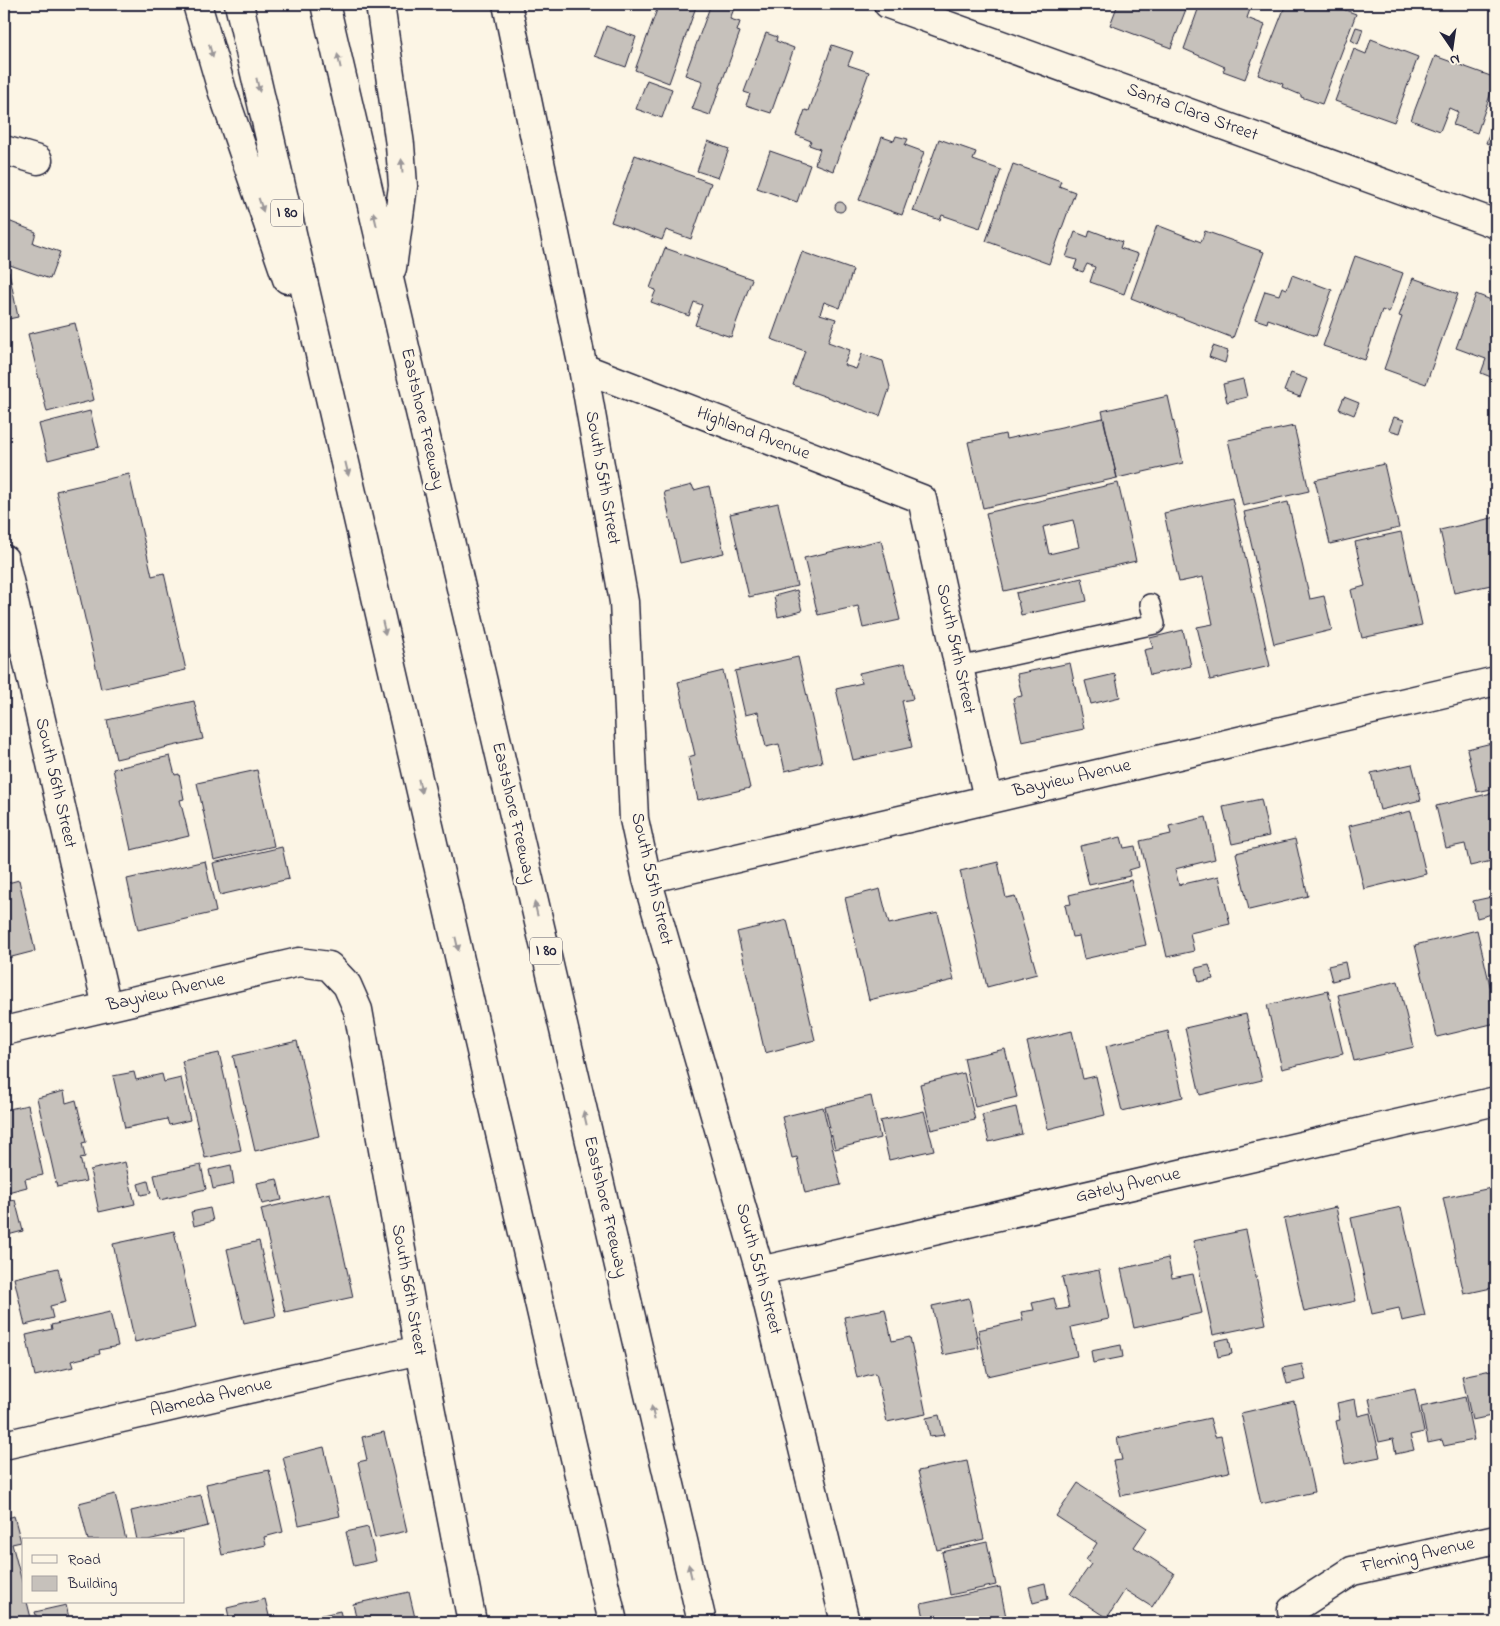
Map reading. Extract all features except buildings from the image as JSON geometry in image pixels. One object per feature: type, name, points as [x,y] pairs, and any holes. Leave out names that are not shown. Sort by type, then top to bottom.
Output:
[{"type":"main road","points":[[197,4],[222,90],[336,422]]},
{"type":"main road","name":"I 80","points":[[239,4],[613,1622]]},
{"type":"main road","name":"Eastshore Freeway","points":[[325,4],[702,1621]]},
{"type":"main road","points":[[380,4],[400,145],[403,186],[390,284]]},
{"type":"main road","name":"South 55th Street","points":[[507,4],[583,368],[624,602],[634,819],[647,879],[760,1270],[844,1622]]},
{"type":"main road","name":"Santa Clara Street","points":[[888,4],[935,11],[1496,224]]},
{"type":"main road","points":[[4,150],[38,160]]},
{"type":"main road","name":"Highland Avenue","points":[[583,368],[922,499]]},
{"type":"main road","name":"South 54th Street","points":[[922,499],[988,799]]},
{"type":"main road","name":"South 56th Street","points":[[4,559],[107,1007]]},
{"type":"main road","name":"Bayview Avenue","points":[[647,879],[1496,681]]},
{"type":"main road","name":"Bayview Avenue","points":[[4,1030],[299,962],[329,966]]},
{"type":"main road","name":"South 56th Street","points":[[329,966],[347,985],[358,1010],[419,1350],[472,1622]]},
{"type":"main road","name":"Gately Avenue","points":[[760,1270],[1496,1101]]},
{"type":"main road","name":"Alameda Avenue","points":[[4,1445],[419,1350]]},
{"type":"main road","name":"Fleming Avenue","points":[[1292,1610],[1352,1571],[1496,1539]]},
{"type":"lane","points":[[959,667],[1155,624],[1150,604]]}]
